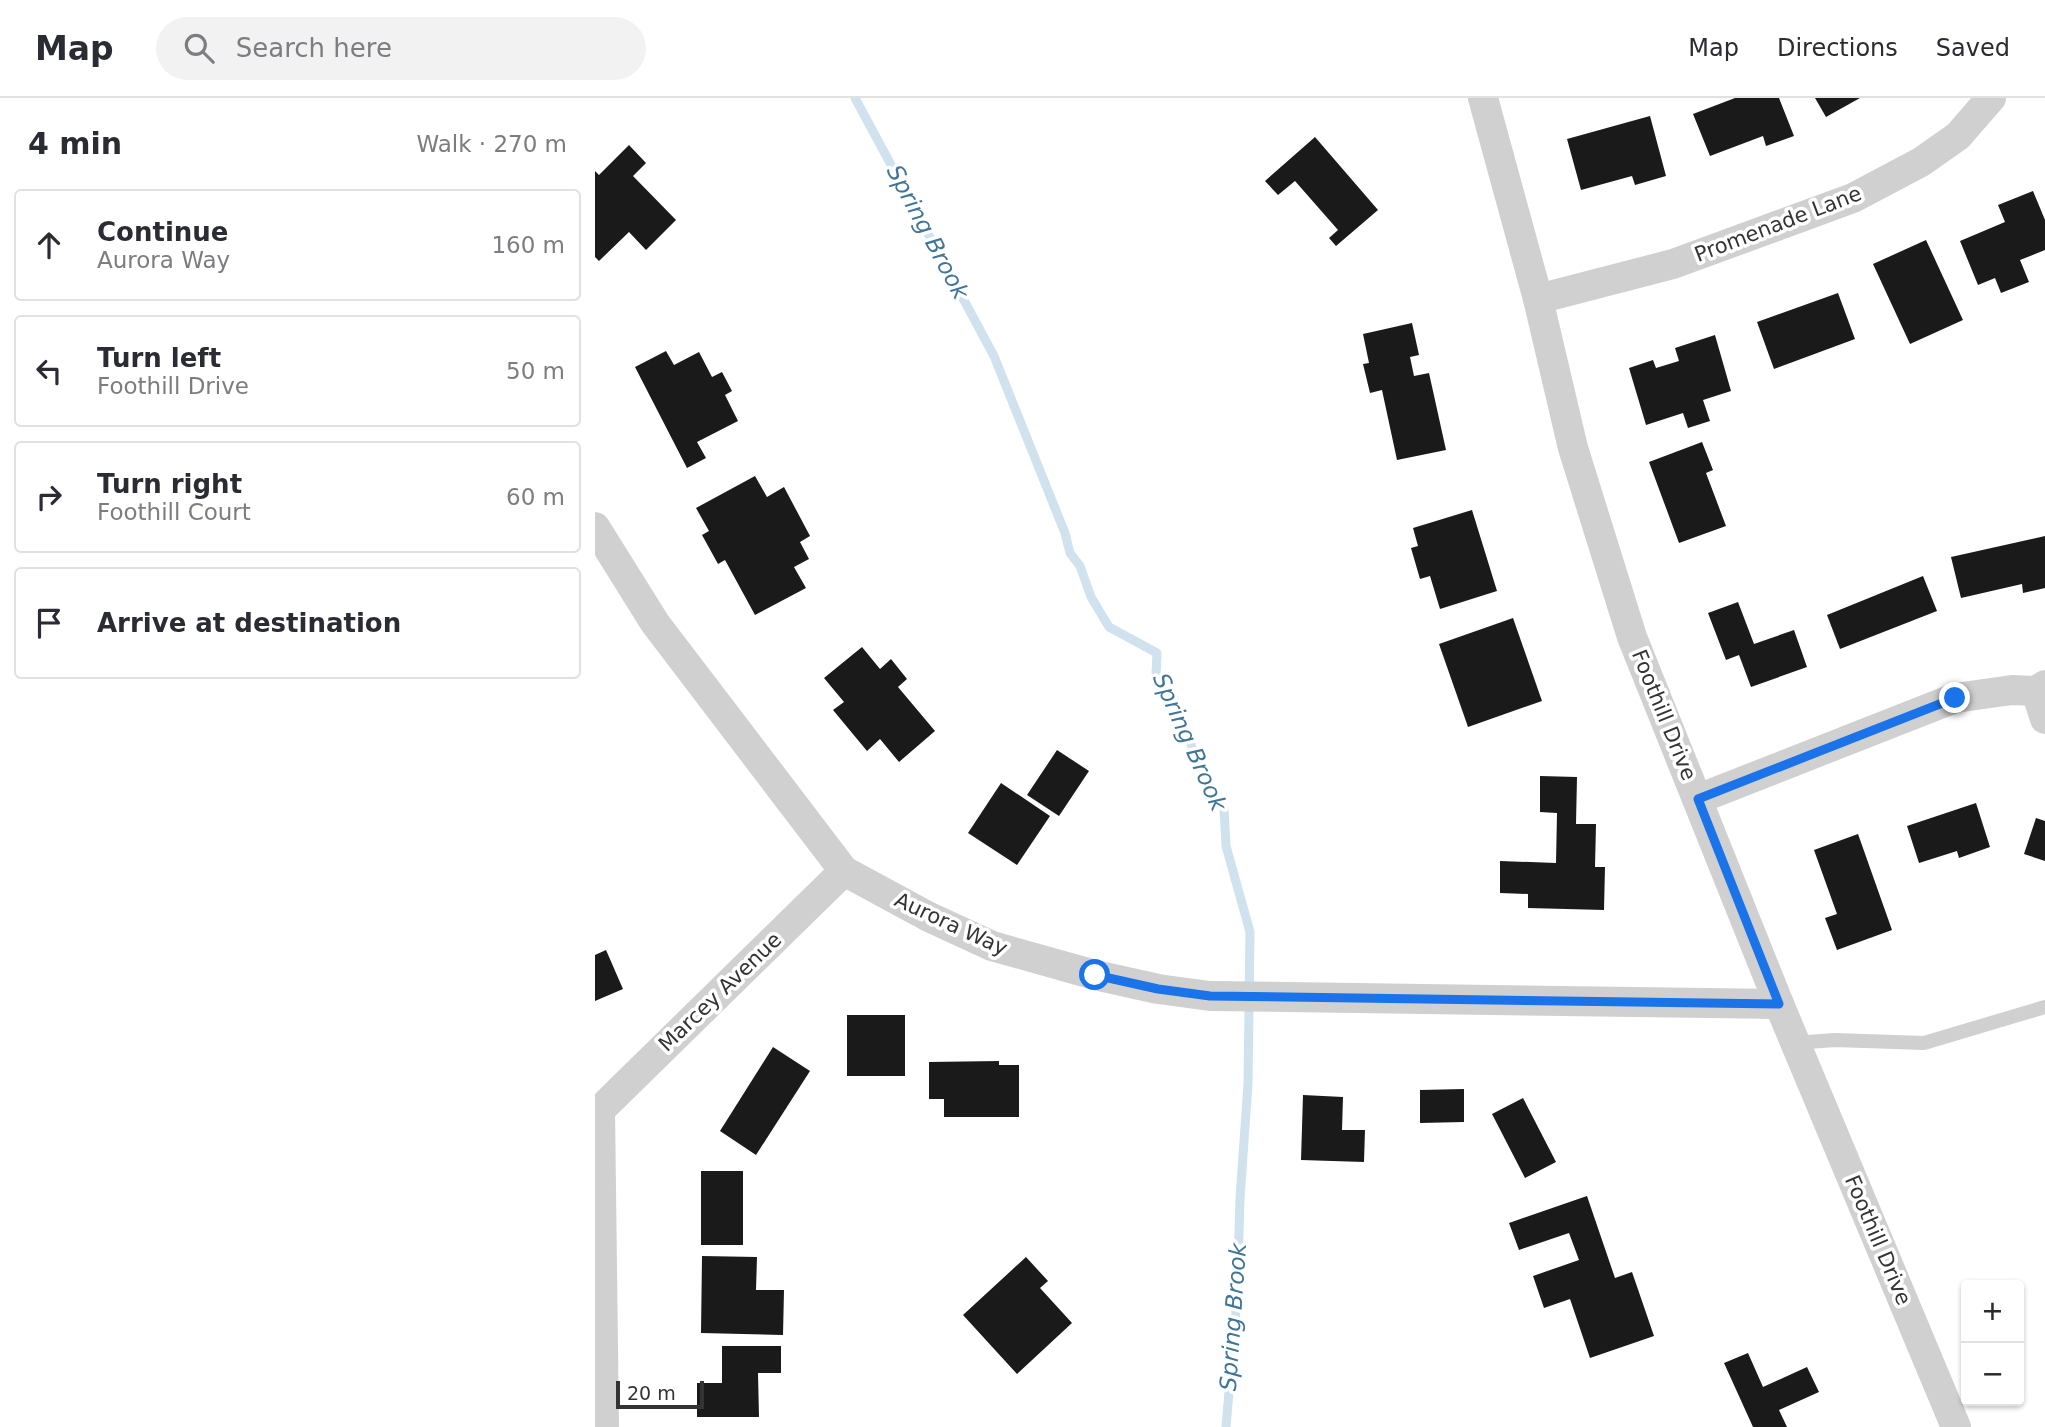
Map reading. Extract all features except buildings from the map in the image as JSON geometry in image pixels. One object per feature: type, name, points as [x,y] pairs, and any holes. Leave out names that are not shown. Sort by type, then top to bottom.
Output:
[{"type":"street","name":"Foothill Drive","points":[[1483,98],[1538,299],[1573,448],[1632,637],[1779,1004],[1956,1427]]},
{"type":"street","name":"Promenade Lane","points":[[1538,299],[1673,264],[1853,198],[1921,162],[1958,136],[1991,98]]},
{"type":"street","name":"Aurora Way","points":[[595,527],[655,623],[730,725],[844,871],[929,917],[992,946],[1115,980],[1210,996],[1779,1004]]},
{"type":"street","points":[[1698,799],[1955,698],[2040,688],[2045,719]]},
{"type":"street","name":"Marcey Avenue","points":[[598,1110],[844,871]]},
{"type":"street","points":[[598,1110],[604,1427]]},
{"type":"lane","points":[[1795,1043],[1924,1043],[2045,1007]]},
{"type":"waterway","name":"Spring Brook","points":[[855,98],[994,356],[1065,533],[1070,553],[1080,566],[1091,597],[1109,627],[1157,653],[1156,675],[1171,691],[1202,774],[1224,809],[1226,846],[1250,932],[1248,1084],[1240,1198],[1237,1299],[1226,1427]]},
{"type":"route","points":[[1095,975],[1158,989],[1210,996],[1779,1004],[1698,799],[1955,698]]}]
